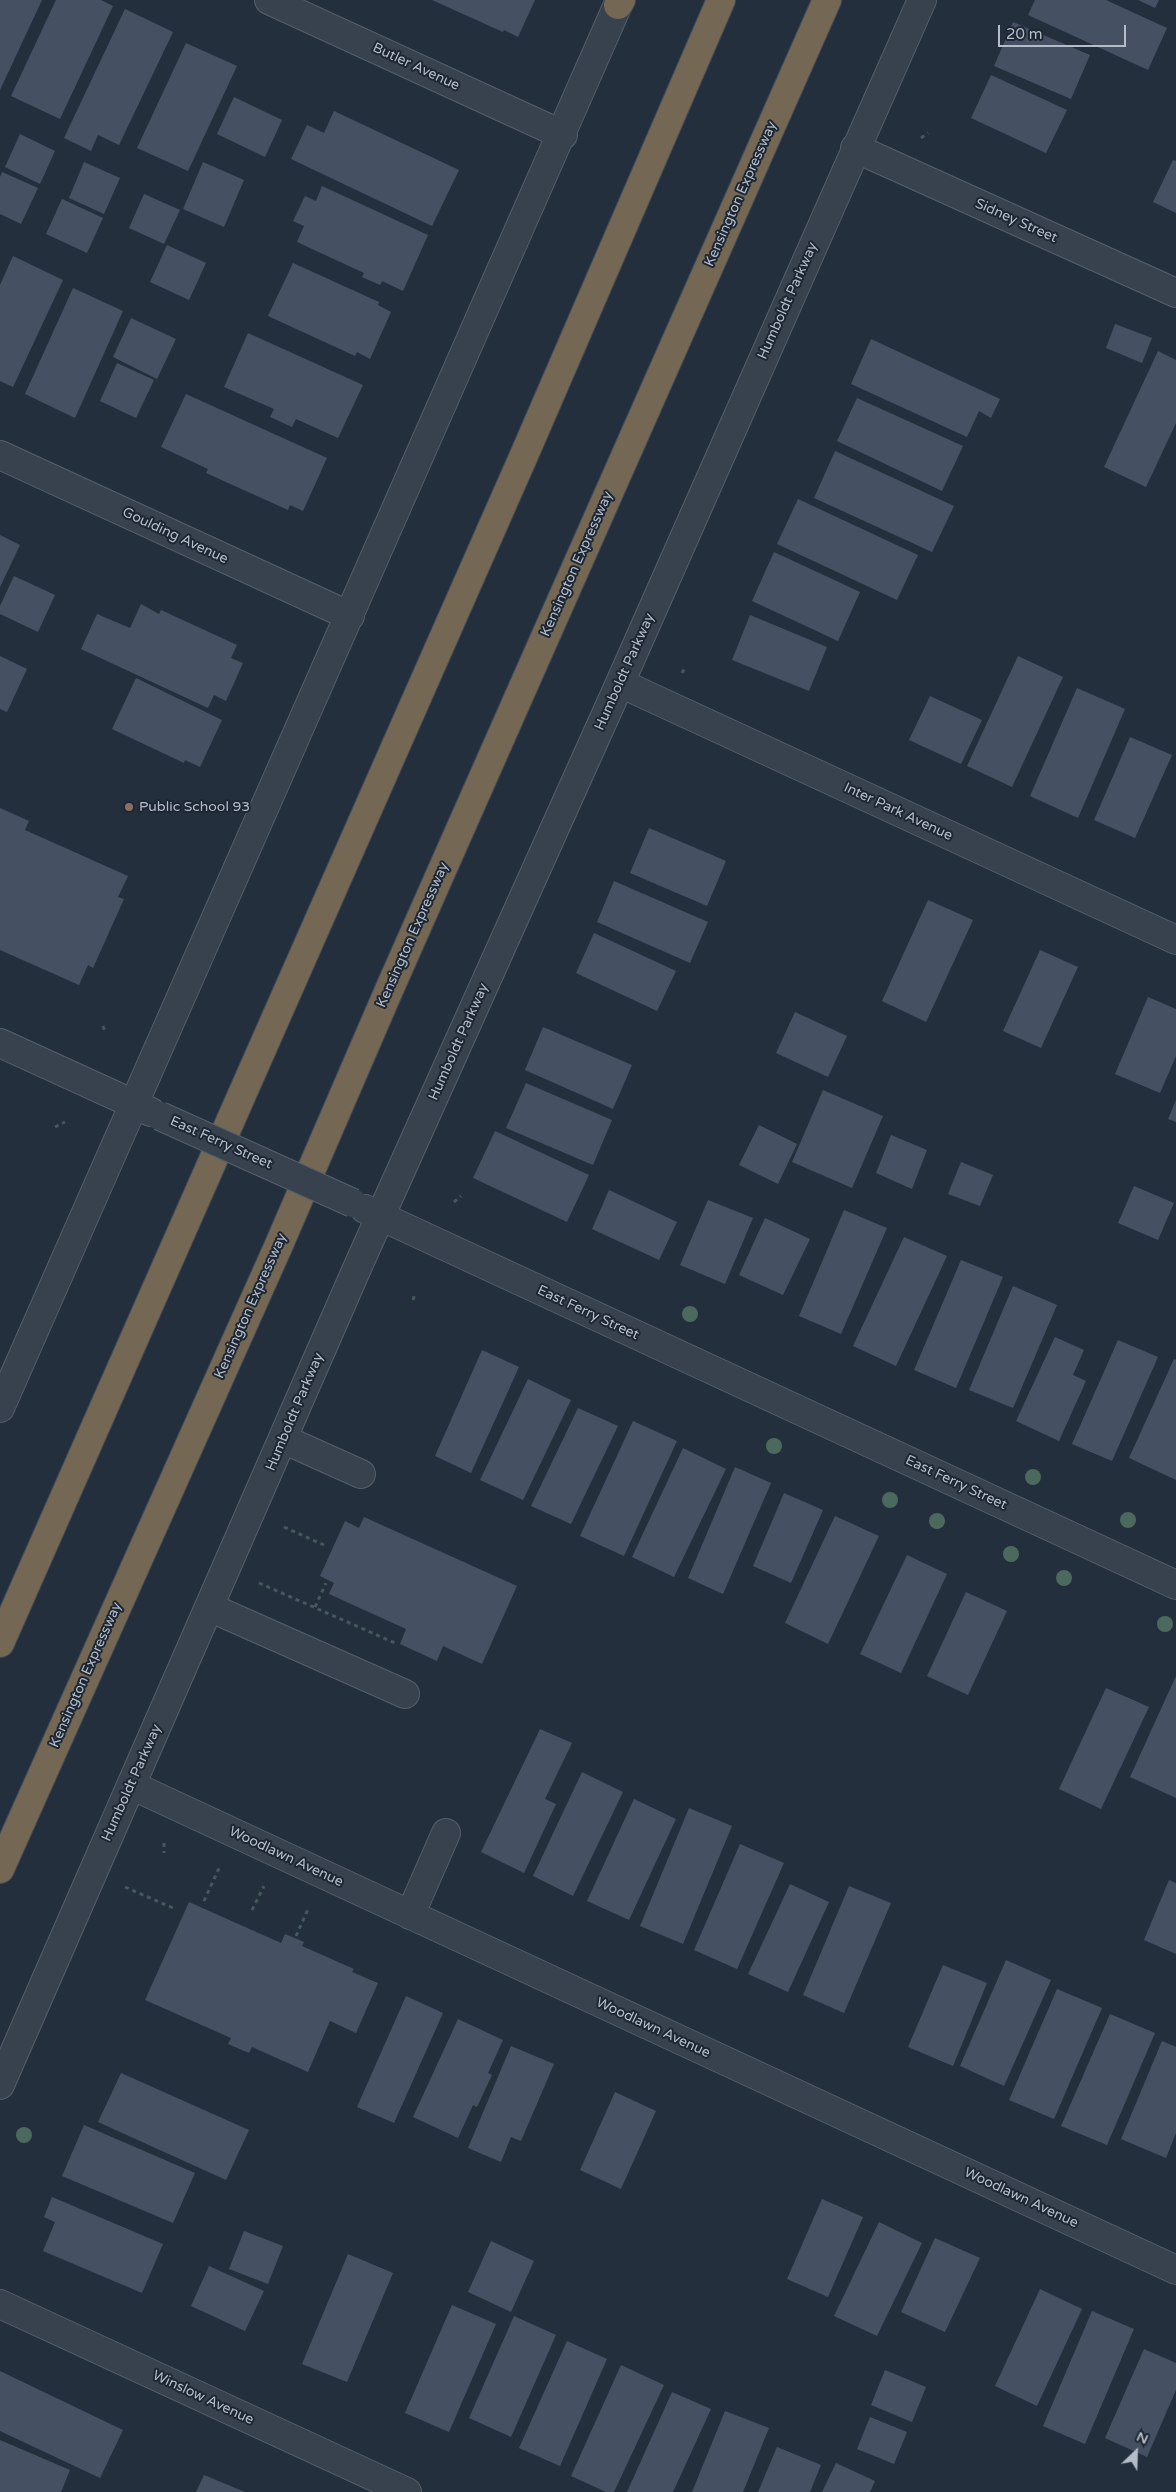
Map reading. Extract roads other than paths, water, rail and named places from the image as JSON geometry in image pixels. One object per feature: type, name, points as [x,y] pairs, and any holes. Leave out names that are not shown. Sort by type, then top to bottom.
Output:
[{"type":"highway","points":[[0,1643],[525,453],[721,0]]},
{"type":"highway","name":"Kensington Expressway","points":[[0,1869],[274,1256],[389,990],[827,0]]},
{"type":"street","name":"Butler Avenue","points":[[270,0],[563,135]]},
{"type":"street","name":"Humboldt Parkway","points":[[0,2085],[380,1216],[620,683],[922,0]]},
{"type":"street","points":[[0,1408],[563,135],[620,2]]},
{"type":"street","name":"Sidney Street","points":[[855,148],[1176,293]]},
{"type":"street","name":"Goulding Avenue","points":[[0,455],[350,616]]},
{"type":"street","name":"Inter Park Avenue","points":[[620,683],[1176,940]]},
{"type":"street","name":"East Ferry Street","points":[[0,1043],[353,1203],[1176,1585]]},
{"type":"street","points":[[283,1440],[360,1474]]},
{"type":"street","points":[[209,1607],[406,1694]]},
{"type":"street","name":"Woodlawn Avenue","points":[[131,1785],[1176,2270]]},
{"type":"street","points":[[410,1914],[446,1833]]},
{"type":"street","name":"Winslow Avenue","points":[[0,2304],[407,2492]]},
{"type":"place","name":"Public School 93","points":[[129,807]]}]
